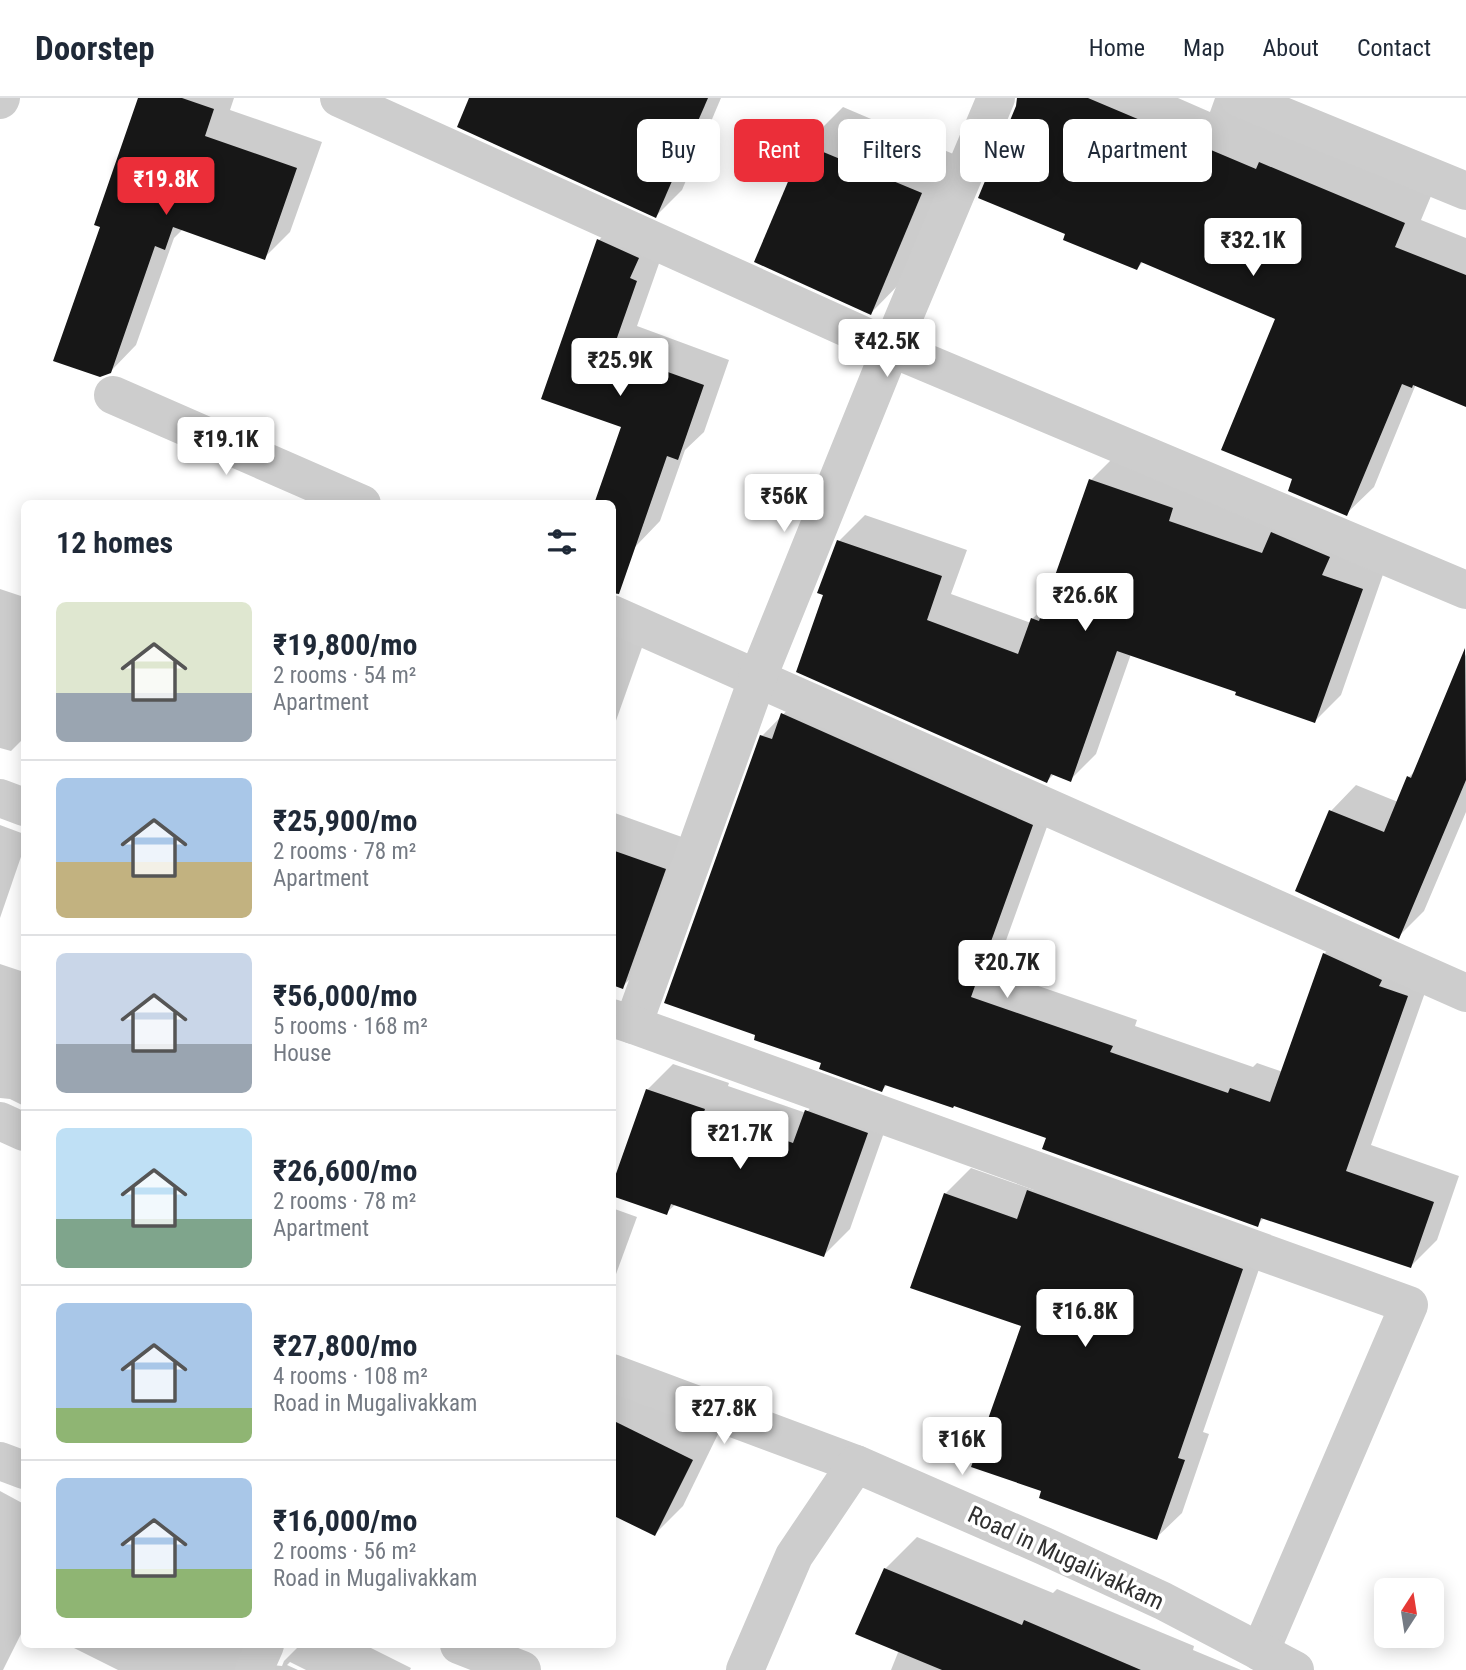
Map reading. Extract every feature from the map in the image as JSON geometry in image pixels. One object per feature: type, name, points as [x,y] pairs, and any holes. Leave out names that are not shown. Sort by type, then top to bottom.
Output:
[{"type":"street","points":[[339,98],[891,348],[1466,590]]},
{"type":"street","points":[[996,98],[758,677],[623,1021],[1409,1305],[1260,1652]]},
{"type":"street","points":[[1239,98],[1466,191]]},
{"type":"street","points":[[113,395],[353,500]]},
{"type":"street","points":[[616,616],[1466,993]]},
{"type":"street","points":[[0,798],[21,806]]},
{"type":"street","points":[[0,1121],[21,1131]]},
{"type":"street","name":"Road in Mugalivakkam","points":[[616,1375],[856,1465],[1044,1546],[1163,1601],[1295,1670]]},
{"type":"street","points":[[0,1461],[21,1469]]},
{"type":"street","points":[[746,1670],[794,1556],[856,1465]]},
{"type":"street","points":[[254,1670],[264,1648]]},
{"type":"street","points":[[467,1648],[522,1670]]},
{"type":"building","points":[[138,98],[182,98],[214,109],[205,136],[297,168],[265,260],[173,227],[165,250],[155,246],[111,373],[100,377],[53,361],[100,227],[94,225]]},
{"type":"building","points":[[469,98],[708,98],[699,119],[637,119],[637,182],[672,182],[656,218],[457,127]]},
{"type":"building","points":[[1017,98],[1088,98],[1138,119],[1063,119],[1063,182],[1212,182],[1212,150],[1256,169],[1259,162],[1405,223],[1395,247],[1466,275],[1466,407],[1413,385],[1412,388],[1402,384],[1347,516],[1288,491],[1292,479],[1221,450],[1275,319],[1141,262],[1137,270],[1063,240],[1065,234],[978,198],[985,182],[1049,182],[1049,119],[1011,119]]},
{"type":"building","points":[[824,152],[838,158],[838,182],[896,182],[922,193],[871,315],[754,262],[788,182],[824,182]]},
{"type":"building","points":[[597,239],[639,258],[630,278],[637,281],[612,352],[704,385],[678,460],[667,456],[619,594],[616,594],[616,500],[595,500],[621,427],[541,399]]},
{"type":"building","points":[[1089,479],[1173,508],[1169,521],[1262,553],[1271,532],[1330,557],[1322,575],[1363,589],[1315,723],[1235,695],[1236,692],[1117,651],[1071,782],[1051,774],[1047,783],[796,672],[823,595],[817,593],[837,540],[942,576],[927,620],[1018,654],[1031,618],[1039,621]]},
{"type":"building","points":[[1465,648],[1466,780],[1399,939],[1295,891],[1329,810],[1384,832],[1407,776],[1411,778]]},
{"type":"building","points":[[781,713],[1033,825],[971,997],[1113,1046],[1110,1052],[1228,1093],[1230,1088],[1270,1102],[1323,953],[1382,980],[1379,986],[1408,996],[1346,1171],[1434,1202],[1411,1268],[1261,1218],[1258,1227],[1042,1149],[1046,1138],[885,1085],[882,1092],[819,1069],[821,1063],[754,1040],[755,1035],[664,1003],[760,735],[772,739]]},
{"type":"building","points":[[616,851],[666,869],[623,989],[616,986]]},
{"type":"building","points":[[646,1089],[793,1143],[805,1110],[868,1133],[824,1257],[671,1204],[667,1215],[616,1197],[616,1174]]},
{"type":"building","points":[[1027,1190],[1243,1269],[1178,1458],[1185,1460],[1157,1540],[1039,1498],[1041,1491],[971,1467],[1021,1326],[910,1288],[944,1193],[1017,1219]]},
{"type":"building","points":[[616,1422],[693,1460],[655,1536],[616,1517]]},
{"type":"building","points":[[884,1568],[1022,1625],[1024,1620],[1141,1670],[942,1670],[855,1634]]}]
